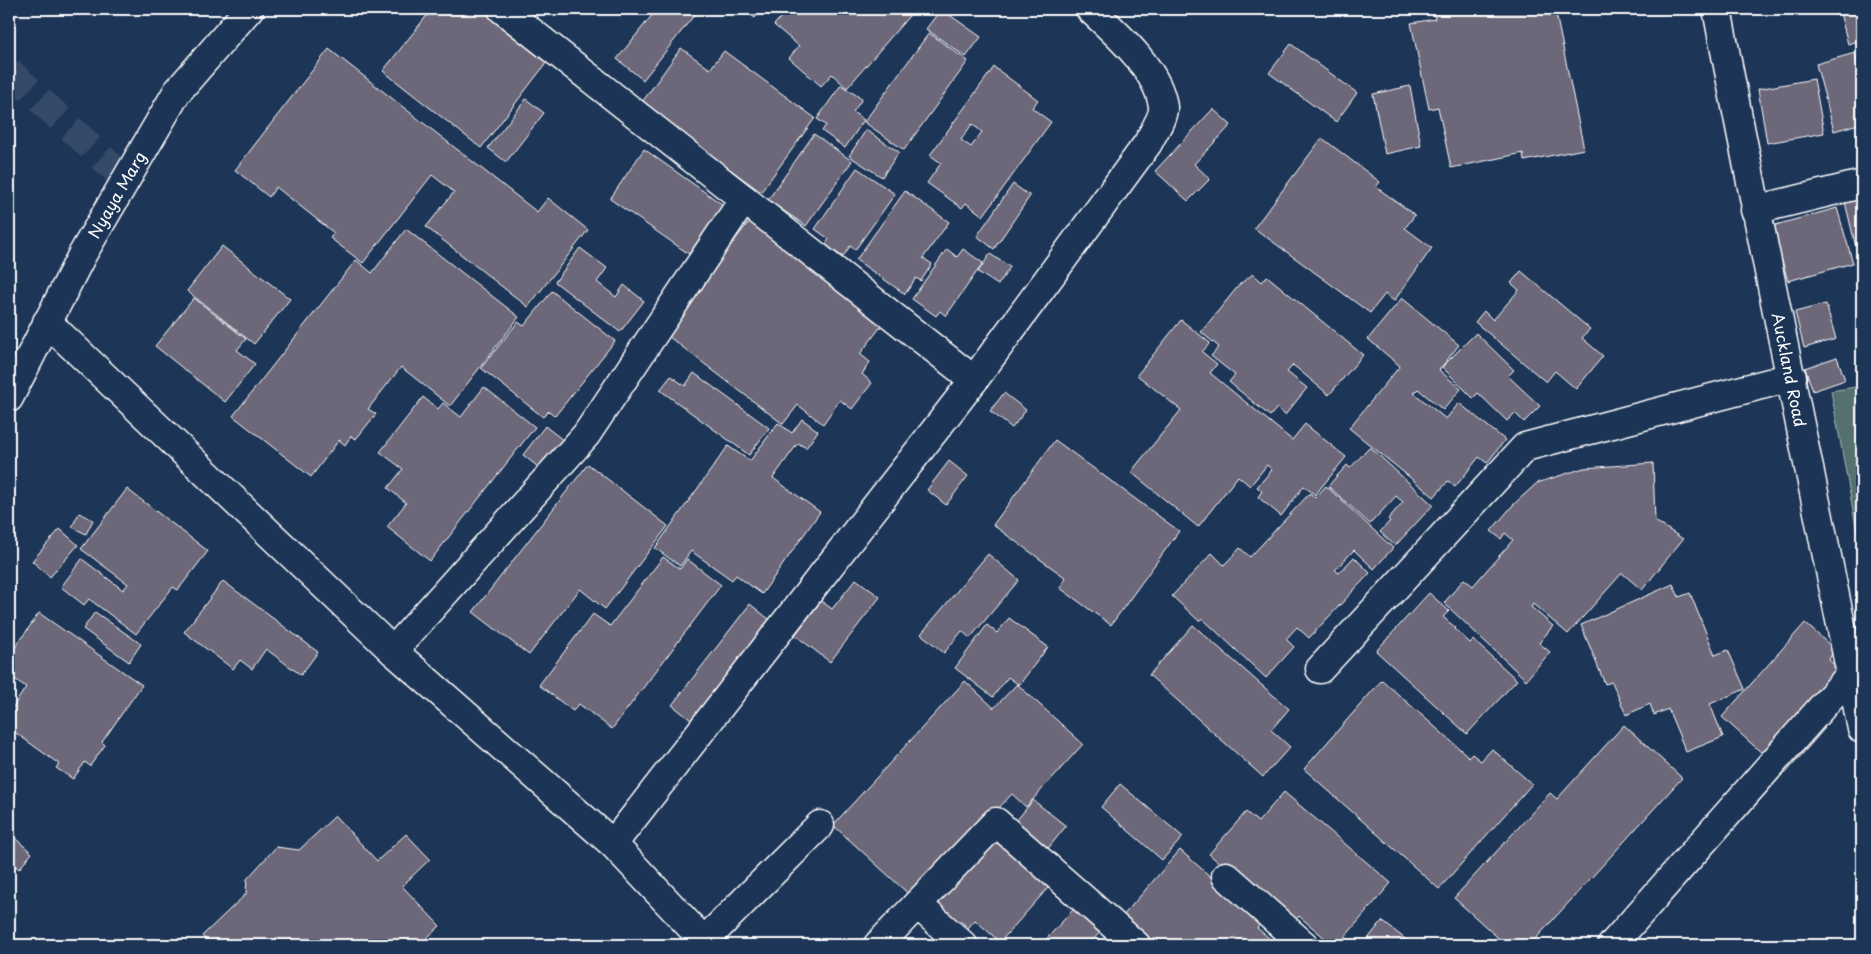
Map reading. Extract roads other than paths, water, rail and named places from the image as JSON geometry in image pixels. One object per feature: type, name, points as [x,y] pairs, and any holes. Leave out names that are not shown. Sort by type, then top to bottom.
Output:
[{"type":"street","name":"Nyaya Marg","points":[[9,398],[82,256],[177,92],[249,9]]},
{"type":"street","points":[[502,9],[974,380]]},
{"type":"street","points":[[613,844],[974,380],[1148,143],[1163,109],[1156,82],[1121,38],[1090,9]]},
{"type":"street","name":"Auckland Road","points":[[1717,9],[1755,210],[1792,376],[1862,730]]},
{"type":"street","points":[[1755,210],[1862,184]]},
{"type":"street","points":[[393,651],[586,435],[744,199]]},
{"type":"street","points":[[47,322],[393,651],[613,844],[702,943],[820,825]]},
{"type":"street","points":[[1320,669],[1526,447],[1792,376]]},
{"type":"street","points":[[1612,945],[1851,674]]},
{"type":"street","points":[[878,945],[996,822],[1136,945]]},
{"type":"street","points":[[1226,876],[1304,945]]},
{"type":"street","points":[[917,904],[963,945]]},
{"type":"tunnel","points":[[9,71],[126,180]]}]
